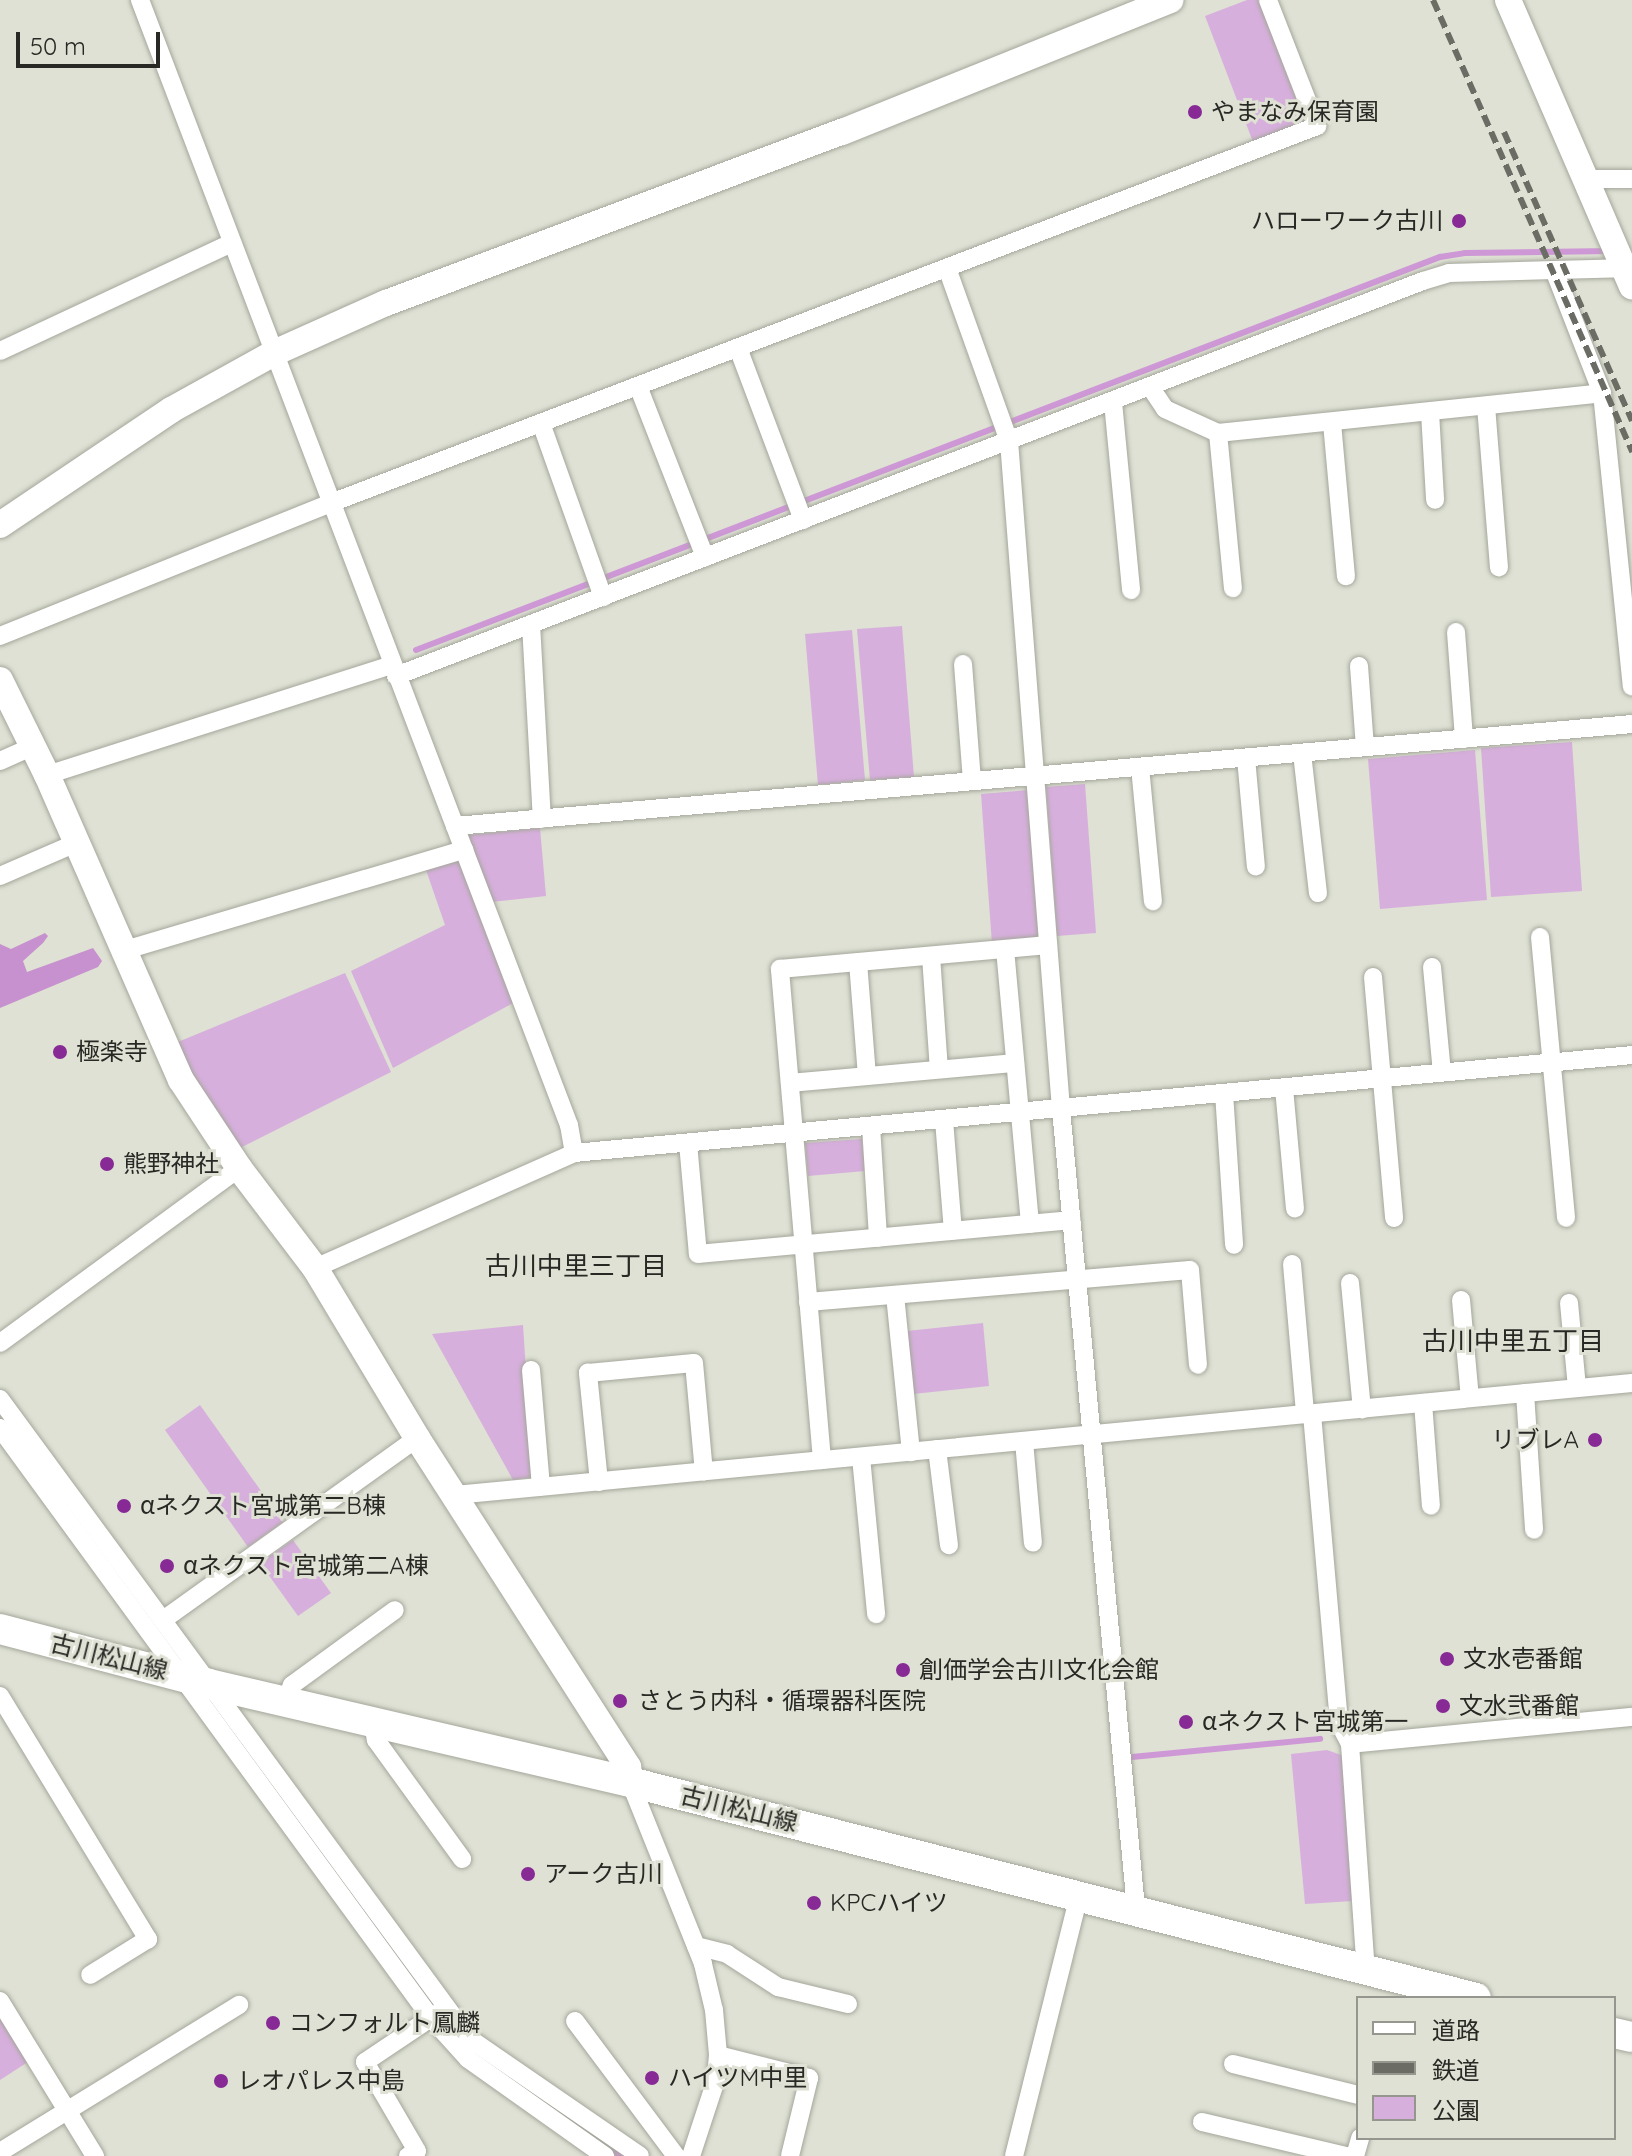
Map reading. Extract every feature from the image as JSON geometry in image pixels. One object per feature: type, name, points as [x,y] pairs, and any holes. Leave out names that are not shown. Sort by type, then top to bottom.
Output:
[{"type":"main road","name":"古川松山線","points":[[0,1629],[209,1684],[630,1782],[1136,1909],[1366,1970],[1397,1988],[1460,1996]]},
{"type":"street","points":[[140,0],[569,1125],[574,1153]]},
{"type":"street","points":[[0,525],[171,410],[274,353],[386,303],[842,132],[1170,0]]},
{"type":"street","points":[[0,636],[331,503],[1317,126],[1268,0]]},
{"type":"street","points":[[47,775],[394,671],[531,624],[599,585],[700,545],[1006,431],[1113,402],[1449,273],[1624,265],[1508,0]]},
{"type":"street","points":[[1586,179],[1632,179]]},
{"type":"street","points":[[0,351],[232,243]]},
{"type":"street","points":[[947,268],[1006,431],[1061,1109],[1136,1909]]},
{"type":"street","points":[[1554,270],[1602,393],[1632,686]]},
{"type":"street","points":[[738,348],[799,509]]},
{"type":"street","points":[[638,386],[700,545]]},
{"type":"street","points":[[1151,388],[1165,409],[1218,433],[1602,393]]},
{"type":"street","points":[[1113,402],[1131,590]]},
{"type":"street","points":[[1486,406],[1499,567]]},
{"type":"street","points":[[1430,412],[1435,500]]},
{"type":"street","points":[[541,423],[599,585]]},
{"type":"street","points":[[1332,423],[1346,576]]},
{"type":"street","points":[[1218,433],[1233,588]]},
{"type":"street","points":[[531,624],[542,819]]},
{"type":"street","points":[[1456,632],[1464,739]]},
{"type":"street","points":[[963,664],[972,781]]},
{"type":"street","points":[[1359,666],[1365,747]]},
{"type":"street","points":[[0,680],[47,775],[181,1080],[239,1168],[315,1268],[417,1438],[628,1767],[630,1782],[696,1946],[714,2010],[718,2055],[716,2080],[691,2156]]},
{"type":"street","points":[[455,826],[1632,724]]},
{"type":"street","points":[[0,761],[33,746]]},
{"type":"street","points":[[1302,753],[1318,893]]},
{"type":"street","points":[[1246,758],[1256,867]]},
{"type":"street","points":[[1140,767],[1153,901]]},
{"type":"street","points":[[0,876],[76,843]]},
{"type":"street","points":[[122,951],[464,850]]},
{"type":"street","points":[[1540,937],[1566,1218]]},
{"type":"street","points":[[822,1460],[780,969],[1048,945]]},
{"type":"street","points":[[1005,949],[1030,1224]]},
{"type":"street","points":[[931,956],[939,1069]]},
{"type":"street","points":[[858,962],[867,1076]]},
{"type":"street","points":[[1432,967],[1442,1073]]},
{"type":"street","points":[[1373,977],[1394,1218]]},
{"type":"street","points":[[315,1268],[574,1153],[1632,1055]]},
{"type":"street","points":[[790,1083],[1015,1063]]},
{"type":"street","points":[[1284,1088],[1295,1208]]},
{"type":"street","points":[[1224,1093],[1234,1245]]},
{"type":"street","points":[[944,1120],[953,1231]]},
{"type":"street","points":[[871,1126],[878,1238]]},
{"type":"street","points":[[688,1143],[698,1254],[1071,1220]]},
{"type":"street","points":[[0,1343],[239,1168]]},
{"type":"street","points":[[1292,1264],[1339,1723],[1350,1744],[1366,1970]]},
{"type":"street","points":[[808,1302],[1190,1270],[1198,1365]]},
{"type":"street","points":[[1350,1283],[1362,1409]]},
{"type":"street","points":[[895,1295],[911,1452]]},
{"type":"street","points":[[1461,1300],[1470,1398]]},
{"type":"street","points":[[1569,1303],[1577,1388]]},
{"type":"street","points":[[599,1482],[588,1373],[694,1363],[704,1472]]},
{"type":"street","points":[[531,1370],[541,1487]]},
{"type":"street","points":[[455,1495],[1632,1383]]},
{"type":"street","points":[[1525,1393],[1534,1530]]},
{"type":"street","points":[[0,1399],[8,1427],[131,1592],[181,1675],[438,2013],[635,2155]]},
{"type":"street","points":[[1423,1403],[1431,1506]]},
{"type":"street","points":[[163,1620],[417,1438]]},
{"type":"street","points":[[1024,1441],[1033,1543]]},
{"type":"street","points":[[937,1449],[949,1545]]},
{"type":"street","points":[[861,1457],[876,1614]]},
{"type":"street","points":[[131,1592],[163,1620],[468,2059],[605,2156]]},
{"type":"street","points":[[286,1702],[292,1685],[395,1610]]},
{"type":"street","points":[[0,1696],[148,1939],[90,1975]]},
{"type":"street","points":[[1350,1744],[1632,1717]]},
{"type":"street","points":[[373,1722],[376,1740],[462,1859]]},
{"type":"street","points":[[1014,2156],[1079,1895]]},
{"type":"street","points":[[696,1946],[727,1954],[778,1987],[848,2004]]},
{"type":"street","points":[[0,2001],[95,2156]]},
{"type":"street","points":[[0,2152],[239,2005]]},
{"type":"street","points":[[408,2156],[417,2151],[365,2062],[438,2013]]},
{"type":"street","points":[[575,2021],[676,2156]]},
{"type":"street","points":[[718,2055],[809,2078],[790,2156]]},
{"type":"street","points":[[1233,2064],[1356,2095]]},
{"type":"street","points":[[1202,2122],[1346,2156]]},
{"type":"green space","points":[[1247,0],[1259,0],[1305,122],[1253,142],[1205,16]]},
{"type":"green space","points":[[902,626],[914,777],[870,780],[857,629]]},
{"type":"green space","points":[[852,630],[865,780],[818,785],[805,634]]},
{"type":"green space","points":[[1572,742],[1582,891],[1491,897],[1481,748]]},
{"type":"green space","points":[[1475,750],[1487,900],[1380,909],[1368,759]]},
{"type":"green space","points":[[1085,784],[1096,933],[1057,936],[1046,787]]},
{"type":"green space","points":[[1029,790],[1041,940],[992,944],[981,794]]},
{"type":"green space","points":[[540,828],[546,896],[491,902],[468,835]]},
{"type":"green space","points":[[461,858],[513,1003],[393,1068],[351,971],[445,925],[426,870]]},
{"type":"green space","points":[[345,973],[391,1072],[240,1148],[222,1127],[173,1044]]},
{"type":"green space","points":[[862,1139],[865,1171],[808,1176],[805,1143]]},
{"type":"green space","points":[[983,1323],[989,1386],[913,1394],[907,1331]]},
{"type":"green space","points":[[523,1325],[533,1477],[513,1480],[432,1334]]},
{"type":"green space","points":[[200,1405],[283,1522],[248,1547],[165,1430]]},
{"type":"green space","points":[[293,1540],[331,1593],[298,1616],[260,1563]]},
{"type":"green space","points":[[1327,1750],[1344,1756],[1353,1901],[1305,1904],[1291,1754]]},
{"type":"green space","points":[[0,2011],[31,2060],[0,2080]]},
{"type":"shaded area","points":[[45,933],[48,936],[43,943],[23,961],[27,972],[93,948],[102,961],[98,967],[0,1008],[0,944],[11,949]]},
{"type":"waterway","points":[[416,650],[1440,257],[1465,253],[1611,251]]},
{"type":"waterway","points":[[1132,1757],[1320,1739]]},
{"type":"waterway","points":[[336,1873],[438,2012]]},
{"type":"waterway","points":[[494,2066],[621,2156]]},
{"type":"railway","points":[[1433,0],[1632,452]]},
{"type":"railway","points":[[1504,132],[1632,421]]},
{"type":"place","name":"やまなみ保育園","points":[[1195,112]]},
{"type":"place","name":"ハローワーク古川","points":[[1459,221]]},
{"type":"place","name":"極楽寺","points":[[60,1052]]},
{"type":"place","name":"熊野神社","points":[[107,1164]]},
{"type":"place","name":"リブレA","points":[[1595,1440]]},
{"type":"place","name":"αネクスト宮城第二B棟","points":[[124,1506]]},
{"type":"place","name":"αネクスト宮城第二A棟","points":[[167,1566]]},
{"type":"place","name":"文水壱番館","points":[[1447,1659]]},
{"type":"place","name":"創価学会古川文化会館","points":[[903,1670]]},
{"type":"place","name":"さとう内科・循環器科医院","points":[[620,1701]]},
{"type":"place","name":"文水弐番館","points":[[1443,1706]]},
{"type":"place","name":"αネクスト宮城第一","points":[[1186,1722]]},
{"type":"place","name":"アーク古川","points":[[528,1874]]},
{"type":"place","name":"KPCハイツ","points":[[814,1903]]},
{"type":"place","name":"コンフォルト鳳麟","points":[[273,2023]]},
{"type":"place","name":"ハイツM中里","points":[[652,2078]]},
{"type":"place","name":"レオパレス中島","points":[[221,2081]]},
{"type":"district","name":"古川中里三丁目","points":[[576,1266]]},
{"type":"district","name":"古川中里五丁目","points":[[1513,1341]]}]
